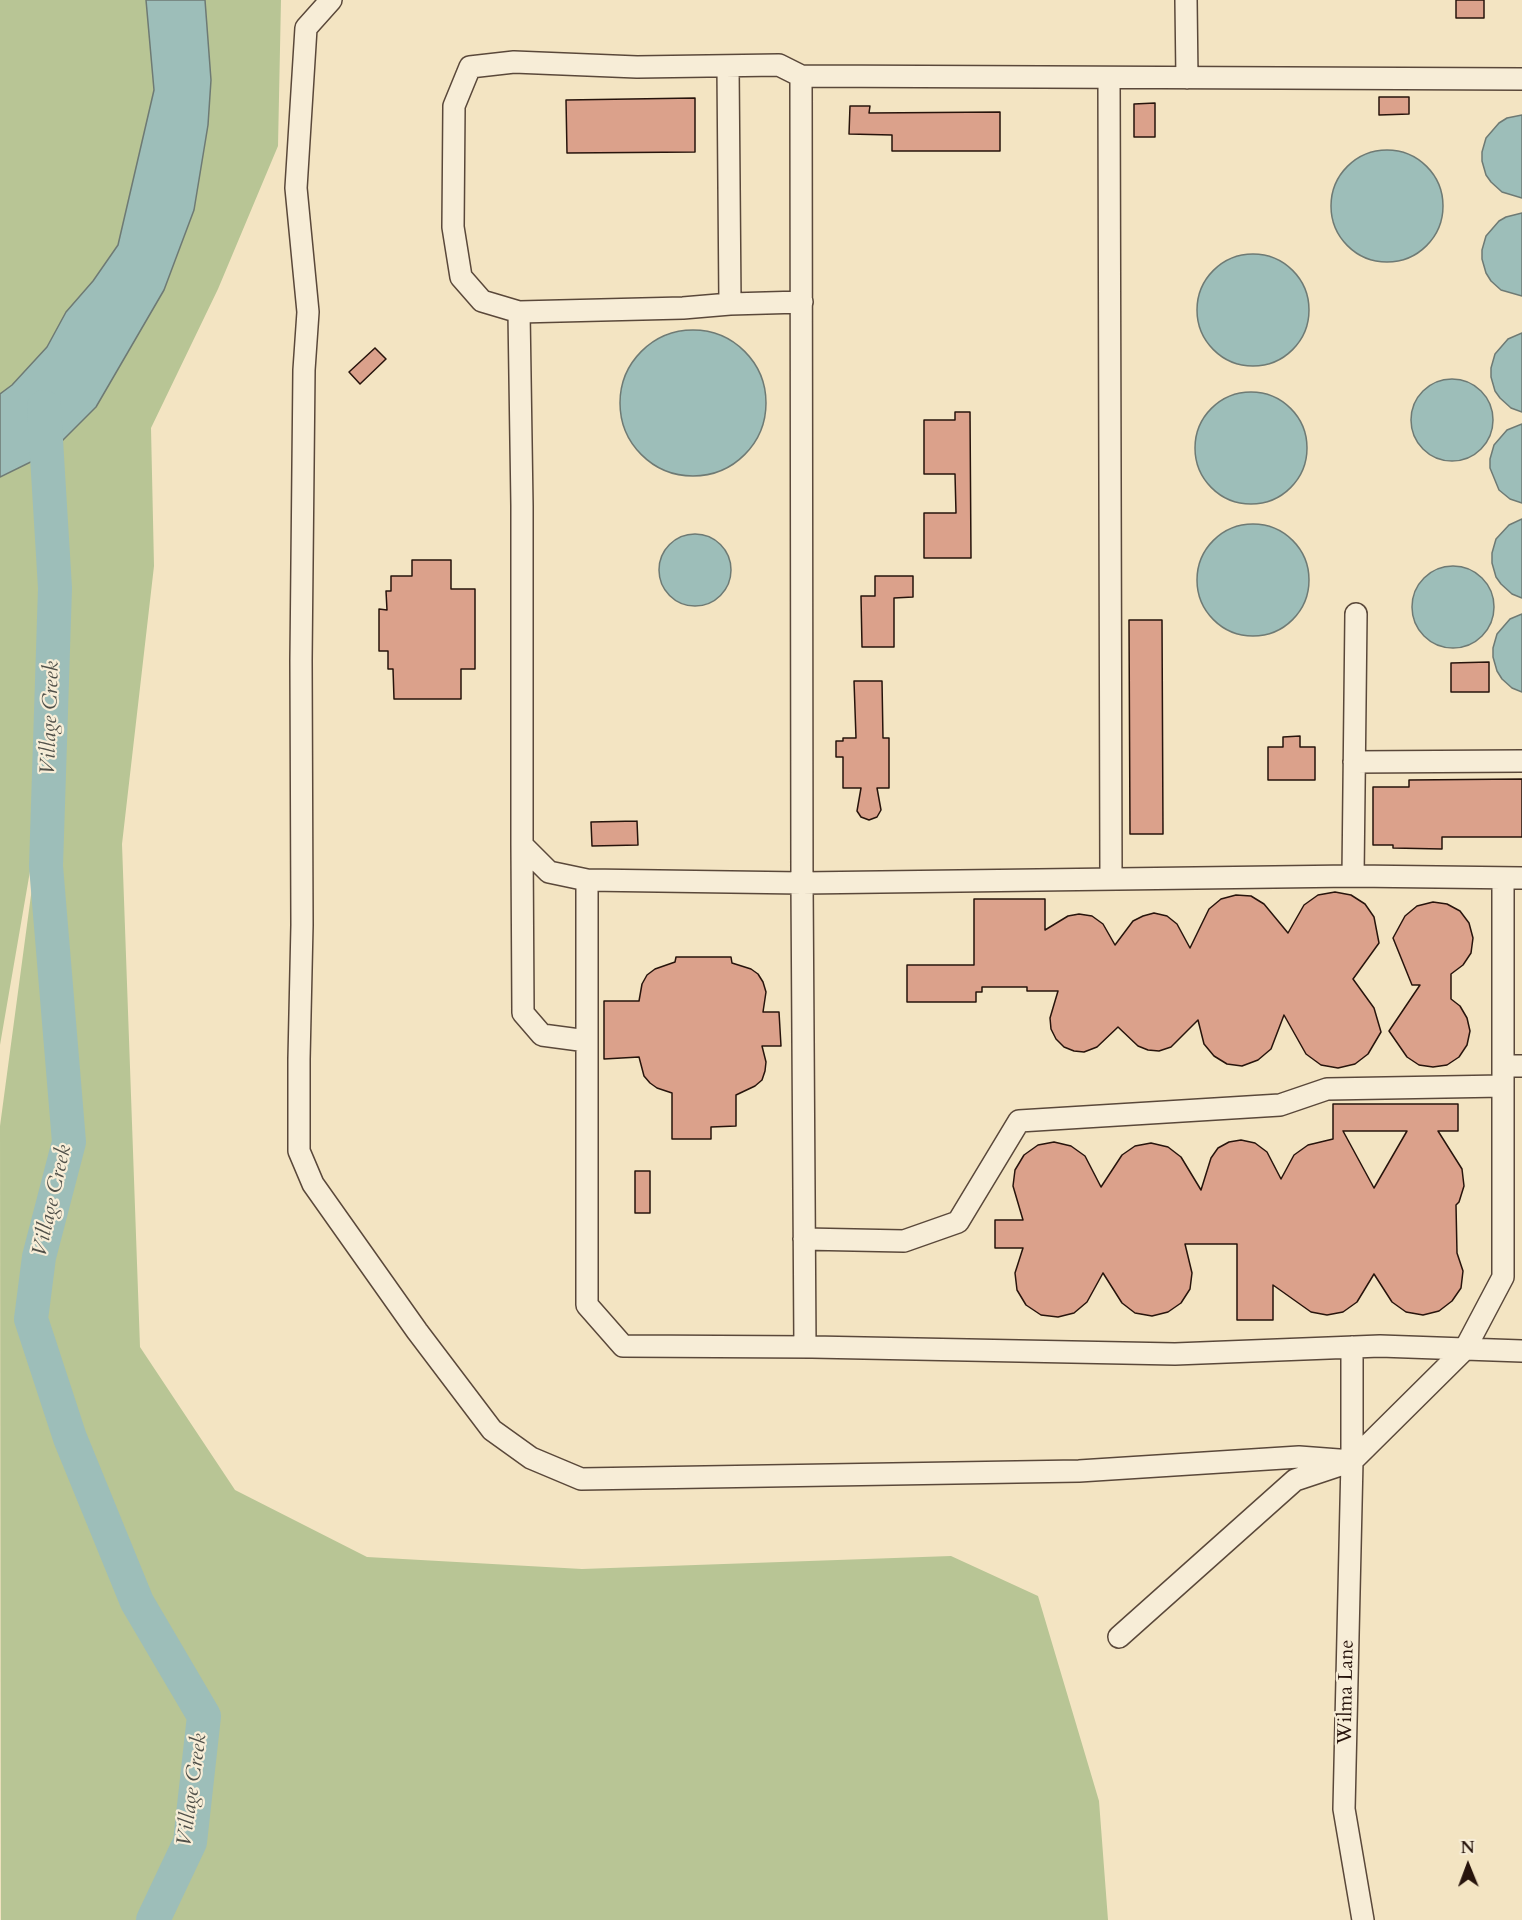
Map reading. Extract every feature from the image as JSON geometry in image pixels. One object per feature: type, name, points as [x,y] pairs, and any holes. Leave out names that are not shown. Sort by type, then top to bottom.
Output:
[{"type":"lane","points":[[331,0],[306,28],[296,188],[308,312],[304,394],[301,660],[302,926],[298,1059],[299,1151],[313,1184],[417,1331],[492,1430],[531,1458],[581,1479],[1079,1471],[1299,1457],[1352,1461]]},
{"type":"lane","points":[[1186,0],[1187,78]]},
{"type":"lane","points":[[801,302],[730,303],[683,308],[519,312],[482,300],[461,277],[453,226],[454,105],[470,67],[514,62],[637,67],[779,65],[801,76],[1522,79]]},
{"type":"lane","points":[[728,66],[730,303]]},
{"type":"lane","points":[[801,76],[805,1347]]},
{"type":"lane","points":[[1108,78],[1111,879]]},
{"type":"lane","points":[[519,312],[522,506],[523,1013],[542,1035],[587,1041]]},
{"type":"lane","points":[[1353,876],[1356,614]]},
{"type":"lane","points":[[1354,762],[1522,761]]},
{"type":"lane","points":[[522,845],[549,872],[587,880],[802,883],[1353,876],[1512,878],[1510,1073],[1503,1277],[1465,1349],[1352,1461],[1295,1480],[1119,1637]]},
{"type":"lane","points":[[587,880],[587,1305],[622,1346],[1175,1354],[1380,1346],[1522,1351]]},
{"type":"lane","points":[[804,1239],[904,1241],[958,1222],[1019,1120],[1280,1105],[1327,1089],[1510,1073]]},
{"type":"lane","name":"Wilma Lane","points":[[1352,1347],[1352,1461],[1344,1809],[1363,1920]]},
{"type":"green space","points":[[0,0],[281,0],[278,146],[218,289],[151,428],[154,566],[122,844],[140,1347],[235,1490],[367,1557],[582,1569],[951,1556],[1038,1596],[1099,1801],[1108,1920],[1,1920],[0,1126],[49,761],[0,1045]]},
{"type":"water","points":[[146,0],[205,0],[211,80],[208,125],[194,210],[164,290],[96,407],[51,452],[0,477],[0,394],[12,385],[47,347],[66,312],[93,281],[118,245],[154,90]]},
{"type":"water","points":[[1522,115],[1522,198],[1502,192],[1491,182],[1486,175],[1482,152],[1486,138],[1499,123],[1507,118]]},
{"type":"water","points":[[1387,150],[1409,154],[1427,166],[1439,184],[1443,206],[1439,228],[1427,246],[1409,258],[1387,262],[1365,258],[1347,246],[1335,228],[1331,206],[1335,184],[1347,166],[1365,154]]},
{"type":"water","points":[[1522,213],[1522,296],[1501,290],[1491,281],[1486,273],[1482,250],[1486,236],[1499,221]]},
{"type":"water","points":[[1253,254],[1275,258],[1293,270],[1305,288],[1309,310],[1305,332],[1293,350],[1275,362],[1253,366],[1231,362],[1213,350],[1201,332],[1197,310],[1201,288],[1213,270],[1231,258]]},
{"type":"water","points":[[693,330],[721,335],[745,351],[761,375],[766,403],[761,431],[745,455],[721,471],[693,476],[665,471],[641,455],[625,431],[620,403],[625,375],[641,351],[665,335]]},
{"type":"water","points":[[1522,333],[1522,412],[1511,408],[1495,391],[1491,368],[1495,354],[1508,339]]},
{"type":"water","points":[[1452,379],[1468,382],[1481,391],[1490,404],[1493,420],[1490,436],[1481,449],[1468,458],[1452,461],[1436,458],[1423,449],[1414,436],[1411,420],[1414,404],[1423,391],[1436,382]]},
{"type":"water","points":[[1251,392],[1273,396],[1291,408],[1303,426],[1307,448],[1303,470],[1291,488],[1273,500],[1251,504],[1229,500],[1211,488],[1199,470],[1195,448],[1199,426],[1211,408],[1229,396]]},
{"type":"water","points":[[1522,424],[1522,503],[1510,499],[1499,490],[1490,468],[1490,459],[1494,445],[1507,430]]},
{"type":"water","points":[[1522,519],[1522,598],[1512,594],[1496,577],[1492,553],[1496,539],[1509,525]]},
{"type":"water","points":[[1253,524],[1275,528],[1293,540],[1305,558],[1309,580],[1305,602],[1293,620],[1275,632],[1253,636],[1231,632],[1213,620],[1201,602],[1197,580],[1201,558],[1213,540],[1231,528]]},
{"type":"water","points":[[688,534],[702,534],[721,544],[731,563],[731,577],[721,596],[702,606],[688,606],[669,596],[659,577],[659,563],[669,544]]},
{"type":"water","points":[[1453,566],[1469,569],[1482,578],[1491,591],[1494,607],[1491,623],[1482,636],[1469,645],[1453,648],[1437,645],[1424,636],[1415,623],[1412,607],[1415,591],[1424,578],[1437,569]]},
{"type":"water","points":[[1522,614],[1522,692],[1512,688],[1502,679],[1497,671],[1493,648],[1497,634],[1510,619]]},
{"type":"building","points":[[1456,0],[1484,0],[1484,18],[1456,18]]},
{"type":"building","points":[[1379,97],[1409,97],[1409,114],[1379,115]]},
{"type":"building","points":[[695,98],[695,152],[567,153],[566,100]]},
{"type":"building","points":[[1155,103],[1155,137],[1134,137],[1134,104]]},
{"type":"building","points":[[850,106],[870,106],[869,113],[1000,112],[1000,151],[892,151],[892,135],[849,134]]},
{"type":"building","points":[[375,348],[386,359],[360,384],[349,372]]},
{"type":"building","points":[[955,412],[970,412],[971,558],[924,558],[924,513],[956,513],[955,474],[924,474],[924,420],[955,420]]},
{"type":"building","points":[[412,560],[451,560],[451,589],[475,589],[475,669],[461,669],[461,699],[394,699],[393,669],[388,669],[388,651],[379,651],[379,609],[387,610],[386,591],[391,591],[391,576],[412,576]]},
{"type":"building","points":[[875,576],[913,576],[913,597],[894,598],[894,647],[862,647],[861,596],[875,596]]},
{"type":"building","points":[[1129,620],[1162,620],[1163,834],[1130,834]]},
{"type":"building","points":[[1489,662],[1489,692],[1451,692],[1451,663]]},
{"type":"building","points":[[854,681],[882,681],[883,738],[889,738],[889,788],[877,788],[881,810],[877,817],[869,820],[861,817],[857,811],[861,788],[843,788],[843,757],[836,757],[836,741],[843,741],[843,738],[856,738]]},
{"type":"building","points":[[1300,736],[1300,747],[1315,747],[1315,780],[1268,780],[1268,747],[1283,747],[1283,737]]},
{"type":"building","points":[[1522,779],[1522,837],[1442,837],[1442,849],[1393,848],[1393,845],[1373,845],[1373,787],[1409,787],[1409,780]]},
{"type":"building","points":[[637,821],[638,845],[592,846],[591,822]]},
{"type":"building","points":[[1335,892],[1351,895],[1365,904],[1374,917],[1379,943],[1353,979],[1374,1008],[1381,1032],[1368,1054],[1355,1064],[1338,1068],[1321,1065],[1306,1054],[1284,1015],[1271,1049],[1258,1060],[1242,1066],[1227,1064],[1214,1056],[1204,1044],[1198,1020],[1171,1047],[1159,1051],[1138,1046],[1118,1027],[1097,1047],[1084,1052],[1064,1047],[1056,1039],[1051,1029],[1050,1018],[1058,991],[1027,991],[1027,987],[982,987],[982,992],[976,992],[976,1002],[907,1002],[907,965],[974,965],[974,899],[1045,899],[1045,930],[1068,916],[1079,914],[1092,916],[1103,924],[1115,945],[1133,921],[1154,913],[1167,916],[1177,924],[1190,948],[1209,909],[1221,899],[1236,895],[1251,896],[1264,904],[1288,933],[1304,905],[1318,895]]},
{"type":"building","points":[[1433,902],[1447,904],[1460,911],[1469,923],[1473,938],[1471,953],[1463,965],[1451,974],[1451,999],[1460,1006],[1467,1018],[1470,1031],[1467,1045],[1459,1057],[1447,1065],[1433,1067],[1419,1065],[1407,1057],[1389,1031],[1420,985],[1412,985],[1393,938],[1405,916],[1417,906]]},
{"type":"building","points":[[676,957],[731,957],[732,963],[751,969],[763,982],[766,992],[763,1012],[779,1012],[781,1046],[762,1046],[766,1062],[762,1080],[736,1095],[736,1126],[711,1127],[711,1139],[672,1139],[672,1093],[650,1083],[644,1076],[639,1057],[604,1059],[604,1001],[639,1001],[642,984],[647,975],[655,969],[675,962]]},
{"type":"building","points":[[1333,1104],[1458,1104],[1458,1131],[1438,1131],[1462,1169],[1464,1186],[1456,1205],[1457,1253],[1463,1271],[1461,1288],[1452,1301],[1439,1311],[1423,1315],[1406,1312],[1392,1302],[1374,1274],[1357,1302],[1343,1312],[1327,1315],[1311,1312],[1273,1285],[1273,1320],[1237,1320],[1237,1244],[1185,1244],[1192,1273],[1190,1289],[1181,1303],[1168,1312],[1152,1316],[1135,1313],[1122,1303],[1103,1273],[1087,1302],[1074,1313],[1058,1317],[1041,1315],[1026,1305],[1017,1290],[1015,1273],[1023,1248],[995,1248],[995,1220],[1023,1220],[1013,1186],[1015,1170],[1024,1155],[1038,1145],[1054,1142],[1071,1146],[1085,1156],[1101,1187],[1122,1155],[1135,1146],[1151,1143],[1168,1147],[1181,1157],[1201,1190],[1211,1158],[1218,1148],[1229,1142],[1241,1140],[1255,1143],[1267,1152],[1281,1179],[1294,1155],[1308,1145],[1333,1139]],"holes":[[[1343,1131],[1407,1131],[1374,1188]]]},
{"type":"building","points":[[635,1171],[650,1171],[650,1213],[635,1213]]},
{"type":"waterway","name":"Village Creek","points":[[44,407],[55,588],[46,866],[69,1142],[39,1257],[31,1319],[70,1438],[137,1602],[204,1716],[190,1842],[153,1920]]}]
